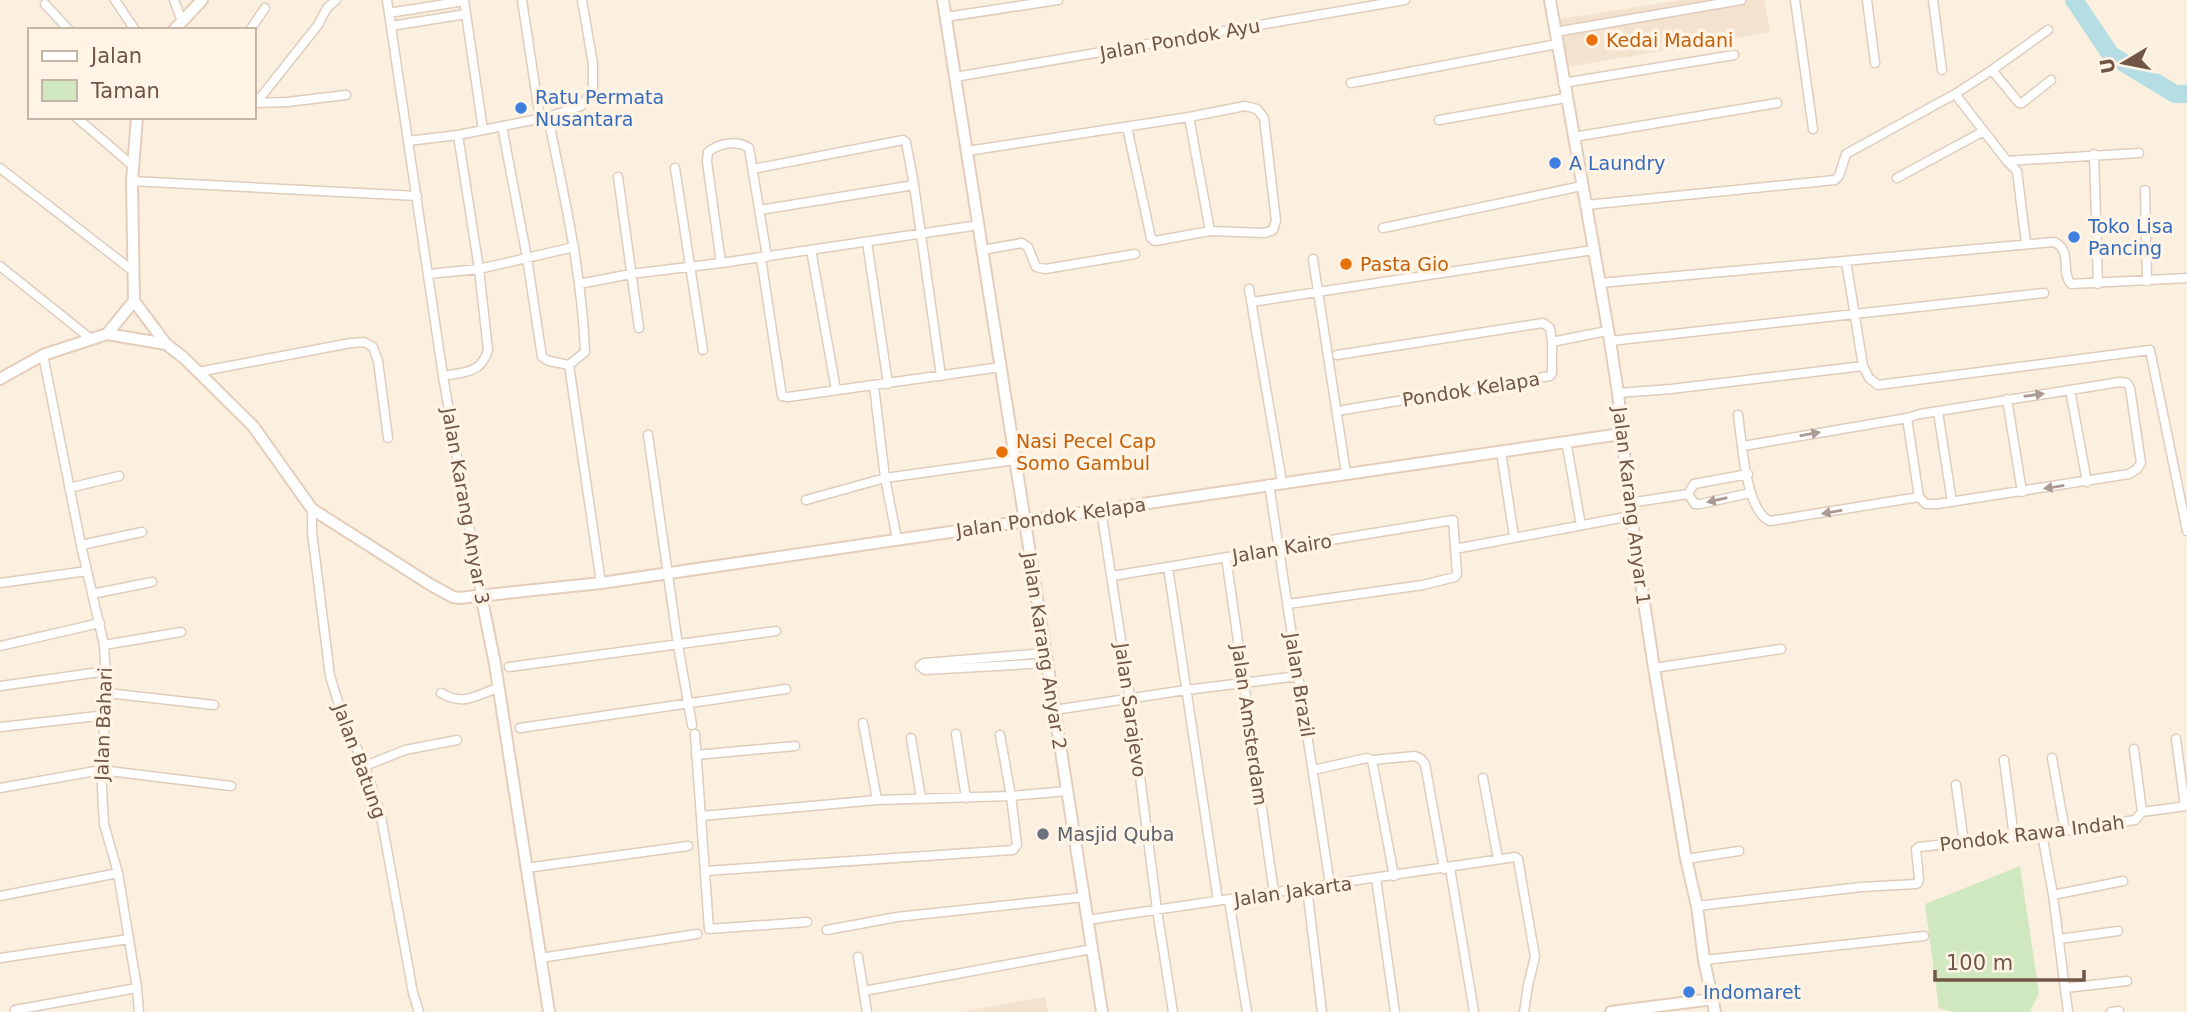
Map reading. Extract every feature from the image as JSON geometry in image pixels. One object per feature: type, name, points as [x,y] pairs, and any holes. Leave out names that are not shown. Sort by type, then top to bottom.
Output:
[{"type":"street","points":[[115,0],[134,28]]},
{"type":"street","points":[[174,0],[178,26]]},
{"type":"street","points":[[178,26],[202,0]]},
{"type":"street","points":[[256,102],[318,25],[327,8],[336,0]]},
{"type":"street","name":"Jalan Karang Anyar 3","points":[[387,0],[443,376],[498,688],[549,1012]]},
{"type":"street","points":[[389,13],[464,0],[483,130]]},
{"type":"street","points":[[522,0],[544,118],[574,247],[584,322],[585,352],[569,365]]},
{"type":"street","points":[[408,141],[458,135],[544,118],[581,106],[593,90],[593,64],[582,0]]},
{"type":"street","name":"Jalan Karang Anyar 2","points":[[943,0],[1102,1012]]},
{"type":"street","points":[[946,17],[1058,0]]},
{"type":"street","name":"Jalan Pondok Ayu","points":[[955,77],[1405,0]]},
{"type":"street","name":"Jalan Karang Anyar 1","points":[[1550,0],[1618,393],[1629,503],[1654,668],[1715,1012]]},
{"type":"street","points":[[1555,32],[1741,0]]},
{"type":"street","points":[[1795,0],[1813,129]]},
{"type":"street","points":[[1867,0],[1875,63]]},
{"type":"street","points":[[1933,0],[1942,70]]},
{"type":"street","points":[[45,4],[67,28]]},
{"type":"street","points":[[251,28],[265,8]]},
{"type":"street","points":[[391,26],[466,14]]},
{"type":"street","points":[[1586,205],[1835,180],[1839,176],[1846,154],[1955,94],[2048,30]]},
{"type":"street","points":[[1351,83],[1557,44]]},
{"type":"street","points":[[1563,83],[1734,55]]},
{"type":"street","points":[[1992,70],[2019,103],[2027,101],[2051,80]]},
{"type":"street","points":[[1955,94],[2018,174],[2026,243]]},
{"type":"street","points":[[256,103],[346,95]]},
{"type":"street","points":[[1439,120],[1566,98]]},
{"type":"street","points":[[1574,136],[1777,103]]},
{"type":"street","points":[[967,150],[1127,127],[1245,106],[1257,109],[1264,118],[1276,221],[1273,230],[1265,233],[1210,231],[1159,242],[1151,238],[1127,127]]},
{"type":"street","points":[[1189,117],[1210,231]]},
{"type":"street","points":[[78,119],[133,166]]},
{"type":"street","points":[[137,119],[132,181],[134,301],[166,344],[253,426],[312,509]]},
{"type":"street","points":[[502,126],[542,356],[549,361],[569,365]]},
{"type":"street","points":[[1897,178],[1984,131]]},
{"type":"street","points":[[443,376],[475,370],[485,360],[488,350],[479,269],[458,135]]},
{"type":"street","points":[[753,169],[903,141],[908,146],[941,376]]},
{"type":"street","points":[[721,263],[707,162],[708,152],[715,146],[743,144],[749,148],[760,210],[782,396],[874,386],[1001,367]]},
{"type":"street","points":[[2007,161],[2139,153]]},
{"type":"street","points":[[2094,155],[2098,284]]},
{"type":"street","points":[[0,168],[133,271]]},
{"type":"street","points":[[675,168],[703,350]]},
{"type":"street","points":[[618,177],[639,328]]},
{"type":"street","points":[[132,181],[417,196]]},
{"type":"street","points":[[760,210],[914,185]]},
{"type":"street","points":[[1382,228],[1583,187]]},
{"type":"street","points":[[2146,190],[2147,281]]},
{"type":"street","points":[[579,284],[631,274],[979,225]]},
{"type":"street","points":[[867,242],[888,384]]},
{"type":"street","points":[[1600,283],[2054,242],[2062,245],[2065,251],[2068,283],[2071,285],[2187,278]]},
{"type":"street","points":[[982,250],[1022,243],[1028,247],[1036,267],[1045,269],[1135,254]]},
{"type":"street","points":[[429,274],[479,269],[574,247]]},
{"type":"street","points":[[811,250],[836,390]]},
{"type":"street","points":[[1251,302],[1593,250]]},
{"type":"street","points":[[1313,259],[1346,472]]},
{"type":"street","points":[[1846,261],[1863,366],[1869,378],[1878,385],[2150,350],[2187,531]]},
{"type":"street","points":[[0,266],[91,339]]},
{"type":"street","points":[[1249,289],[1282,482]]},
{"type":"street","name":"Pondok Kelapa","points":[[1343,411],[1550,376],[1552,342],[1854,315],[2044,293]]},
{"type":"street","points":[[107,334],[134,301]]},
{"type":"street","points":[[1337,355],[1543,323],[1550,328],[1552,342]]},
{"type":"street","points":[[0,379],[43,355],[107,334],[166,344]]},
{"type":"street","points":[[198,372],[363,342],[373,347],[377,361],[388,438]]},
{"type":"street","name":"Jalan Bahari","points":[[43,355],[80,545],[104,645],[107,671],[107,715],[101,769],[104,824],[118,873],[139,1012]]},
{"type":"street","points":[[569,365],[601,583]]},
{"type":"street","points":[[1618,393],[1863,366]]},
{"type":"street","points":[[1743,446],[2007,399],[2127,383],[2141,463],[2129,474],[2022,492],[1926,504],[1920,497],[1907,418]]},
{"type":"street","points":[[874,386],[885,478],[897,539]]},
{"type":"street","points":[[2070,390],[2087,481]]},
{"type":"street","points":[[2007,399],[2022,492]]},
{"type":"street","points":[[1938,412],[1952,502]]},
{"type":"street","points":[[1738,415],[1750,493],[1762,516],[1770,521],[1920,497]]},
{"type":"street","name":"Jalan Pondok Kelapa","points":[[312,509],[459,598],[601,583],[1620,433]]},
{"type":"street","points":[[648,435],[678,645],[693,729],[702,816],[708,926],[711,930],[807,922]]},
{"type":"street","points":[[1566,441],[1581,525]]},
{"type":"street","points":[[1501,452],[1514,537]]},
{"type":"street","points":[[806,500],[885,478],[1015,460]]},
{"type":"street","points":[[1688,494],[1694,484],[1748,474]]},
{"type":"street","points":[[69,488],[119,476]]},
{"type":"street","name":"Jalan Brazil","points":[[1269,484],[1330,885]]},
{"type":"street","points":[[1688,494],[1695,504],[1700,504],[1750,493]]},
{"type":"street","points":[[1629,503],[1688,494]]},
{"type":"street","name":"Jalan Batung","points":[[312,509],[312,533],[330,676],[381,816],[413,993],[419,1012]]},
{"type":"street","name":"Jalan Sarajevo","points":[[1101,510],[1130,698],[1172,1012]]},
{"type":"street","points":[[1288,604],[1448,579],[1457,574],[1455,549],[1631,516]]},
{"type":"street","name":"Jalan Kairo","points":[[1112,576],[1453,520],[1455,549]]},
{"type":"street","points":[[80,545],[142,532]]},
{"type":"street","name":"Jalan Amsterdam","points":[[1226,557],[1274,893]]},
{"type":"street","points":[[1168,567],[1218,901]]},
{"type":"street","points":[[0,583],[87,571]]},
{"type":"street","points":[[92,594],[152,582]]},
{"type":"street","points":[[0,646],[100,623]]},
{"type":"street","points":[[509,667],[776,631]]},
{"type":"street","points":[[104,645],[181,632]]},
{"type":"street","points":[[1654,668],[1781,649]]},
{"type":"street","points":[[1046,658],[925,670],[920,666],[924,663],[1046,658]]},
{"type":"street","points":[[0,686],[107,671]]},
{"type":"street","points":[[1055,710],[1186,690],[1299,677]]},
{"type":"street","points":[[441,693],[461,701],[498,688]]},
{"type":"street","points":[[520,728],[786,690]]},
{"type":"street","points":[[107,693],[214,705]]},
{"type":"street","points":[[0,727],[107,715]]},
{"type":"street","points":[[863,723],[877,800]]},
{"type":"street","points":[[956,734],[965,798]]},
{"type":"street","points":[[705,871],[1013,850],[1017,845],[1000,735]]},
{"type":"street","points":[[911,738],[921,798]]},
{"type":"street","points":[[2176,739],[2186,806]]},
{"type":"street","points":[[365,766],[405,750],[457,740]]},
{"type":"street","points":[[696,755],[795,746]]},
{"type":"street","points":[[2134,749],[2142,812]]},
{"type":"street","points":[[1313,770],[1367,758],[1372,760],[1415,756],[1425,764],[1474,1012]]},
{"type":"street","points":[[2052,758],[2065,831]]},
{"type":"street","points":[[1372,760],[1394,876]]},
{"type":"street","points":[[2004,760],[2014,837]]},
{"type":"street","points":[[0,788],[101,769],[231,786]]},
{"type":"street","points":[[1483,778],[1498,859],[1518,859],[1534,945],[1534,963],[1524,1012]]},
{"type":"street","points":[[1956,785],[1964,843]]},
{"type":"street","points":[[702,816],[877,800],[1011,796],[1067,791]]},
{"type":"street","name":"Pondok Rawa Indah","points":[[1697,905],[1861,887],[1916,884],[1919,879],[1916,849],[1919,847],[2065,831],[2135,820],[2142,812],[2186,806]]},
{"type":"street","points":[[2042,834],[2068,1012]]},
{"type":"street","points":[[526,868],[688,846]]},
{"type":"street","points":[[1686,859],[1739,851]]},
{"type":"street","name":"Jalan Jakarta","points":[[1087,920],[1498,859]]},
{"type":"street","points":[[0,896],[118,873]]},
{"type":"street","points":[[1376,878],[1395,1012]]},
{"type":"street","points":[[2053,895],[2123,881]]},
{"type":"street","points":[[1307,888],[1322,1012]]},
{"type":"street","points":[[827,930],[897,917],[1084,897]]},
{"type":"street","points":[[1228,900],[1247,1012]]},
{"type":"street","points":[[2059,939],[2118,931]]},
{"type":"street","points":[[540,958],[697,934]]},
{"type":"street","points":[[1704,960],[1924,936]]},
{"type":"street","points":[[0,958],[129,939]]},
{"type":"street","points":[[864,991],[1092,949]]},
{"type":"street","points":[[858,957],[867,1012]]},
{"type":"street","points":[[2065,988],[2127,981]]},
{"type":"street","points":[[15,1010],[137,988]]},
{"type":"street","points":[[1611,1012],[1713,999]]},
{"type":"shaded area","points":[[1681,0],[1764,0],[1770,32],[1568,67],[1560,19]]},
{"type":"shaded area","points":[[1045,997],[1048,1012],[960,1012]]},
{"type":"green space","points":[[2020,866],[2039,993],[2030,1012],[1956,1012],[1939,1009],[1925,904]]},
{"type":"waterway","points":[[2074,0],[2111,55],[2175,94],[2187,94]]},
{"type":"place","name":"Kedai Madani","points":[[1592,40]]},
{"type":"place","name":"Ratu Permata Nusantara","points":[[521,108]]},
{"type":"place","name":"A Laundry","points":[[1555,163]]},
{"type":"place","name":"Toko Lisa Pancing","points":[[2074,237]]},
{"type":"place","name":"Pasta Gio","points":[[1346,264]]},
{"type":"place","name":"Nasi Pecel Cap Somo Gambul","points":[[1002,452]]},
{"type":"place","name":"Masjid Quba","points":[[1043,834]]},
{"type":"place","name":"Indomaret","points":[[1689,992]]}]
